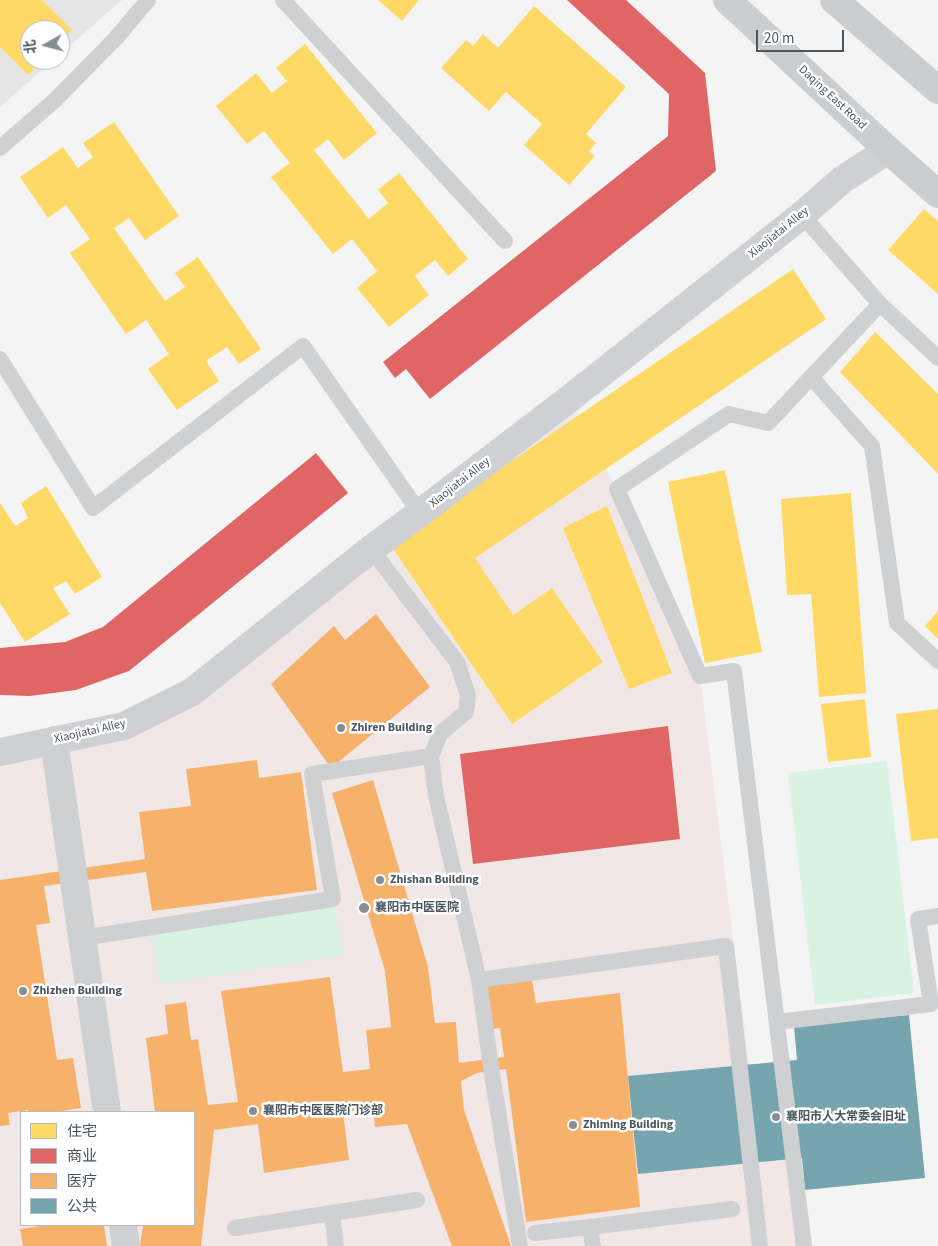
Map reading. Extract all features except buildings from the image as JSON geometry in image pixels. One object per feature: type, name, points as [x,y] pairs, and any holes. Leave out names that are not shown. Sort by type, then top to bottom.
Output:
[{"type":"main road","name":"Daqing East Road","points":[[727,0],[938,194]]},
{"type":"main road","points":[[834,0],[938,90]]},
{"type":"street","name":"Xiaojiatai Alley","points":[[0,752],[124,726],[192,692],[371,549],[420,513],[802,215],[842,180],[888,150]]},
{"type":"street","points":[[54,740],[107,1111]]},
{"type":"street","points":[[123,1226],[126,1246]]},
{"type":"lane","points":[[0,148],[56,100],[116,38],[148,0]]},
{"type":"lane","points":[[283,0],[505,241]]},
{"type":"lane","points":[[802,215],[880,304],[938,358]]},
{"type":"lane","points":[[804,1246],[734,671],[700,676],[617,489],[729,414],[768,423],[880,304]]},
{"type":"lane","points":[[0,359],[93,508],[304,346],[420,513]]},
{"type":"lane","points":[[811,377],[872,446],[897,623],[938,661]]},
{"type":"lane","points":[[371,549],[456,662],[468,696],[466,712],[440,734],[431,756],[436,796],[479,980],[493,1081],[520,1246]]},
{"type":"lane","points":[[82,938],[333,899],[312,774],[431,756]]},
{"type":"lane","points":[[777,1022],[931,1004],[918,919],[938,916]]},
{"type":"lane","points":[[479,980],[726,946],[760,1246]]},
{"type":"lane","points":[[235,1228],[417,1200]]},
{"type":"lane","points":[[535,1233],[732,1209]]},
{"type":"lane","points":[[332,1213],[336,1246]]},
{"type":"lane","points":[[590,1227],[592,1246]]},
{"type":"shaded area","points":[[0,0],[122,0],[70,45],[70,20],[20,20],[20,70],[42,70],[0,107]]},
{"type":"shaded area","name":"襄阳市中医医院","points":[[569,399],[617,489],[700,676],[749,1065],[758,1162],[794,1159],[804,1246],[0,1246],[0,752],[124,726]]},
{"type":"green space","points":[[887,761],[914,993],[815,1005],[788,773]]},
{"type":"green space","points":[[333,899],[343,956],[159,984],[152,928]]},
{"type":"place","name":"Zhiren Building","points":[[341,728]]},
{"type":"place","name":"Zhishan Building","points":[[380,880]]},
{"type":"place","name":"襄阳市中医医院","points":[[364,908]]},
{"type":"place","name":"Zhizhen Building","points":[[23,991]]},
{"type":"place","name":"襄阳市中医医院门诊部","points":[[253,1111]]},
{"type":"place","name":"襄阳市人大常委会旧址","points":[[776,1117]]},
{"type":"place","name":"Zhiming Building","points":[[573,1125]]}]
